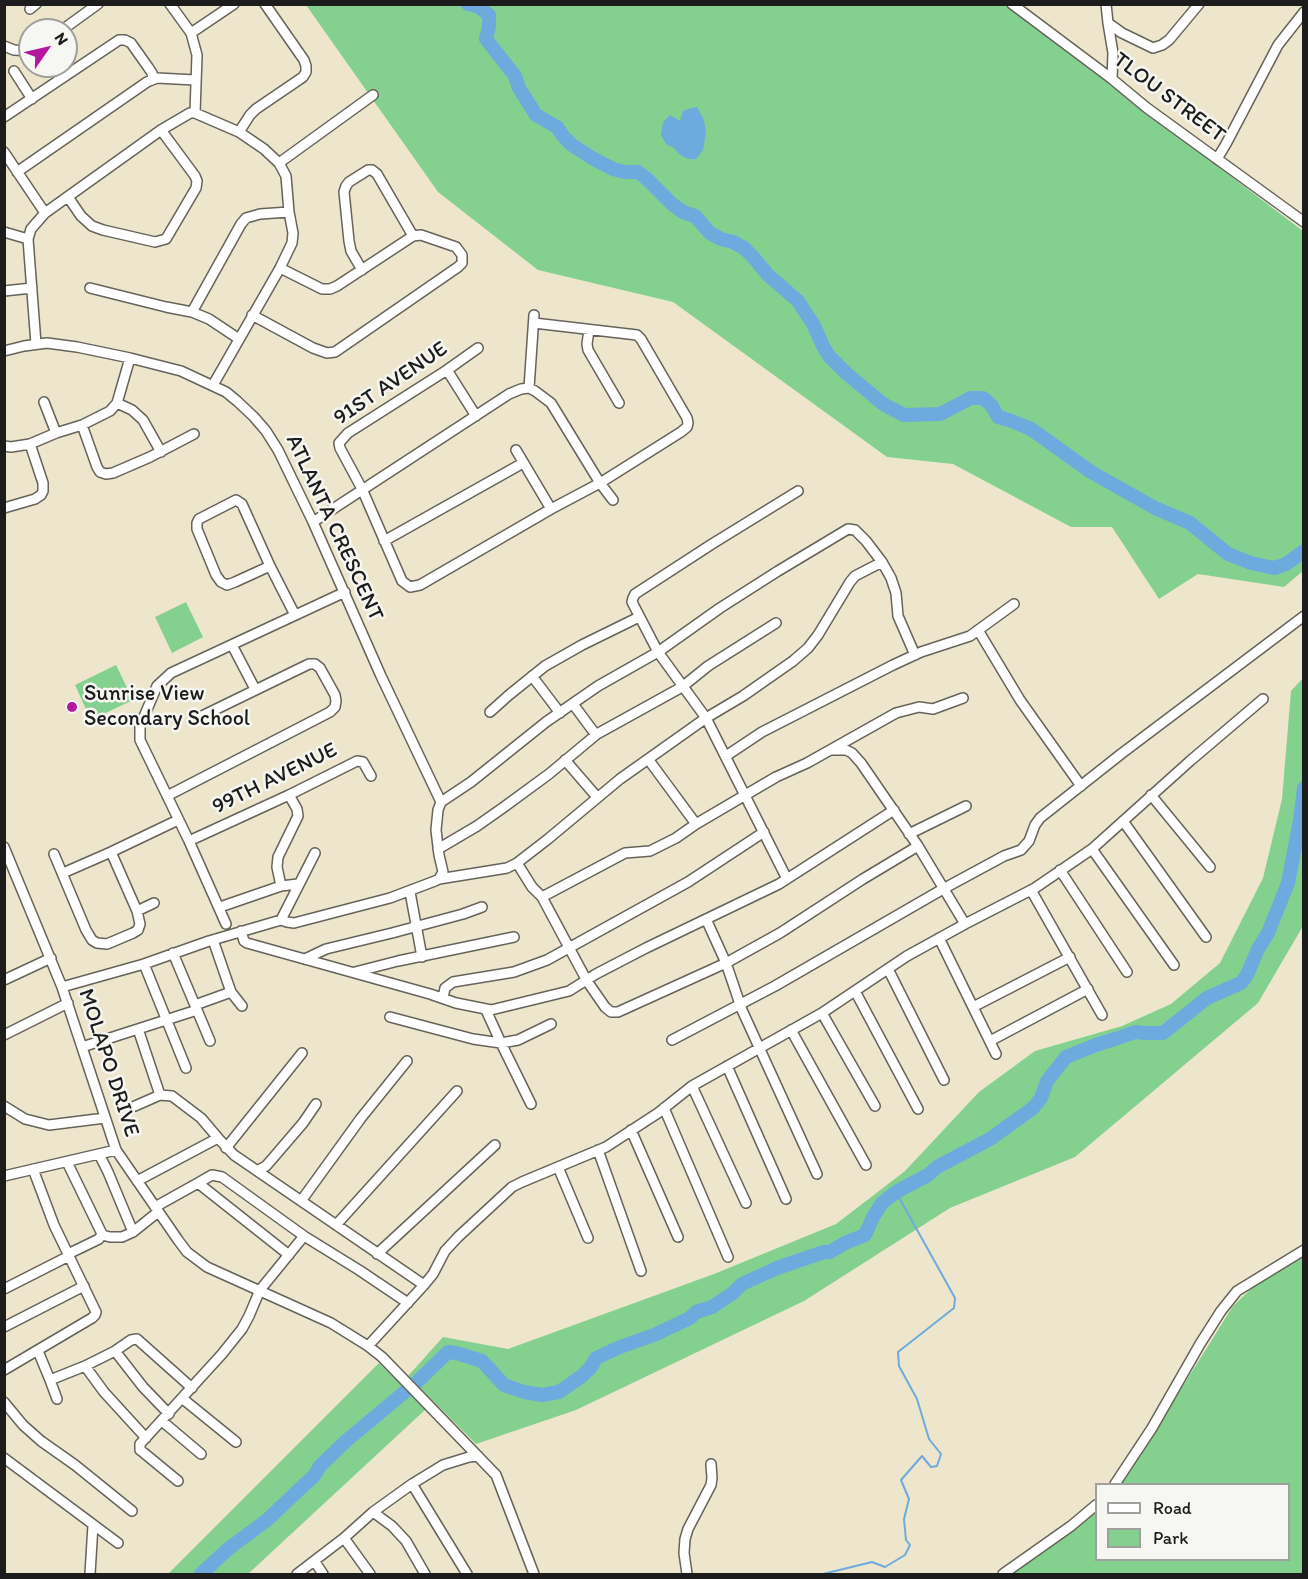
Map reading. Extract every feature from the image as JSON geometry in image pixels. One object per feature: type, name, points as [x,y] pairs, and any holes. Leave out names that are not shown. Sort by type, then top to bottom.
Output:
[{"type":"street","points":[[78,18],[98,4]]},
{"type":"street","points":[[170,4],[191,33],[196,55],[195,113]]},
{"type":"street","points":[[191,33],[234,4]]},
{"type":"street","points":[[239,132],[256,109],[303,77],[306,72],[304,60],[265,4]]},
{"type":"street","name":"TLOU STREET","points":[[1012,4],[1147,108],[1304,222]]},
{"type":"street","points":[[1106,4],[1113,54],[1112,79]]},
{"type":"street","points":[[1108,23],[1152,48],[1169,40],[1196,8],[1183,4]]},
{"type":"street","points":[[1216,159],[1278,45],[1304,12]]},
{"type":"street","points":[[4,117],[119,40],[131,43],[152,73],[153,79]]},
{"type":"street","points":[[14,71],[32,99]]},
{"type":"street","points":[[17,172],[135,88],[153,79],[195,80]]},
{"type":"street","points":[[279,163],[373,95]]},
{"type":"street","points":[[36,344],[28,238],[31,229],[45,213],[161,130],[190,113],[195,113],[239,132],[264,148],[279,163],[286,176],[293,233],[292,243],[280,268],[213,385]]},
{"type":"street","points":[[68,197],[81,216],[92,226],[155,242],[166,239],[196,188],[197,181],[161,130]]},
{"type":"street","points":[[4,152],[45,213]]},
{"type":"street","points":[[362,270],[351,251],[349,241],[344,192],[350,182],[368,170],[377,174],[413,236]]},
{"type":"street","points":[[192,312],[246,218],[260,214],[289,212]]},
{"type":"street","points":[[4,232],[28,238]]},
{"type":"street","points":[[252,315],[314,348],[327,353],[335,352],[458,267],[462,263],[462,255],[456,247],[421,235],[413,236],[330,289],[322,289],[280,268]]},
{"type":"street","points":[[4,291],[32,288]]},
{"type":"street","points":[[90,288],[166,308],[192,312],[209,319],[239,339]]},
{"type":"street","points":[[362,489],[402,581],[405,585],[415,587],[600,483],[685,429],[688,423],[637,335],[589,330],[534,319],[528,388]]},
{"type":"street","points":[[589,330],[588,350],[619,403]]},
{"type":"street","name":"ATLANTA CRESCENT","points":[[4,351],[47,344],[77,347],[130,358],[182,371],[213,385],[237,401],[266,431],[278,450],[441,802]]},
{"type":"street","name":"91ST AVENUE","points":[[362,489],[340,448],[340,440],[348,432],[478,348]]},
{"type":"street","points":[[4,446],[30,444],[103,415],[117,403],[130,358]]},
{"type":"street","points":[[447,370],[476,416]]},
{"type":"street","points":[[313,522],[509,394],[528,388],[551,403],[612,500]]},
{"type":"street","points":[[44,402],[56,433]]},
{"type":"street","points":[[117,403],[132,410],[143,420],[161,452]]},
{"type":"street","points":[[82,425],[97,467],[100,472],[106,474],[161,452],[194,434]]},
{"type":"street","points":[[4,508],[35,500],[43,491],[43,483],[30,444]]},
{"type":"street","points":[[516,450],[551,509]]},
{"type":"street","points":[[384,541],[523,463]]},
{"type":"street","points":[[788,879],[706,718],[658,652],[632,602],[635,594],[798,491]]},
{"type":"street","points":[[270,566],[227,585],[221,582],[197,529],[199,519],[228,502],[236,500],[242,504],[295,615]]},
{"type":"street","points":[[439,879],[443,872],[436,830],[441,802],[598,686],[658,652],[730,602],[848,529],[855,530],[882,562],[891,578],[896,593],[898,616],[915,655]]},
{"type":"street","points":[[62,987],[144,964],[281,920],[294,923],[410,892],[439,879],[507,868],[517,863],[597,797],[648,759],[706,718],[743,696],[808,648],[855,576],[882,562]]},
{"type":"street","points":[[226,924],[140,740],[139,732],[157,686],[171,673],[345,592]]},
{"type":"street","points":[[726,756],[762,732],[915,655],[970,636],[1014,604]]},
{"type":"street","points":[[672,1040],[775,986],[943,889],[1004,856],[1021,850],[1029,841],[1040,818],[1304,616]]},
{"type":"street","points":[[490,712],[545,666],[639,617]]},
{"type":"street","points":[[438,849],[495,813],[596,735],[682,687],[708,666],[776,623]]},
{"type":"street","points":[[978,630],[1020,700],[1081,786]]},
{"type":"street","points":[[232,645],[255,689]]},
{"type":"street","points":[[167,796],[330,712],[335,707],[336,701],[320,668],[315,664],[303,666],[202,716]]},
{"type":"street","points":[[532,676],[560,713]]},
{"type":"street","points":[[542,897],[625,853],[650,851],[676,838],[746,794],[896,713],[919,707],[933,709],[963,698]]},
{"type":"street","points":[[368,1346],[433,1274],[451,1244],[512,1187],[606,1147],[692,1086],[822,1013],[939,938],[1031,890],[1092,849],[1190,760],[1263,699]]},
{"type":"street","points":[[573,704],[596,735]]},
{"type":"street","points":[[830,750],[846,750],[852,753],[918,846],[965,924]]},
{"type":"street","points":[[648,759],[696,824]]},
{"type":"street","points":[[565,760],[597,797]]},
{"type":"street","name":"99TH AVENUE","points":[[189,841],[357,761],[363,762],[371,776]]},
{"type":"street","points":[[281,886],[277,867],[278,857],[298,816],[297,809],[289,795]]},
{"type":"street","points":[[1151,795],[1210,867]]},
{"type":"street","points":[[909,834],[966,806]]},
{"type":"street","points":[[241,931],[247,943],[355,972],[456,1003],[491,1010],[569,991],[646,948],[788,879],[894,810]]},
{"type":"street","points":[[63,873],[178,820]]},
{"type":"street","points":[[1122,821],[1206,937]]},
{"type":"street","points":[[442,998],[446,988],[453,982],[514,972],[547,960],[688,882],[764,832]]},
{"type":"street","points":[[517,863],[532,887],[542,897],[587,981],[605,1007],[611,1012],[618,1012],[726,963],[780,933],[918,846]]},
{"type":"street","name":"MOLAPO DRIVE","points":[[4,847],[68,1003],[116,1150],[177,1240],[199,1262],[216,1272],[331,1323],[382,1357],[496,1475],[534,1575]]},
{"type":"street","points":[[1092,849],[1174,965]]},
{"type":"street","points":[[54,854],[86,930],[97,944],[106,944],[133,933],[138,930],[140,924],[137,911],[111,852]]},
{"type":"street","points":[[281,920],[315,853]]},
{"type":"street","points":[[1060,870],[1127,972]]},
{"type":"street","points":[[220,907],[281,886],[298,884]]},
{"type":"street","points":[[1031,890],[1102,1015]]},
{"type":"street","points":[[410,892],[422,957]]},
{"type":"street","points":[[137,911],[154,903]]},
{"type":"street","points":[[305,958],[326,949],[416,927],[482,907]]},
{"type":"street","points":[[706,919],[726,963],[740,1003],[817,1174]]},
{"type":"street","points":[[355,972],[514,937]]},
{"type":"street","points":[[939,938],[996,1054]]},
{"type":"street","points":[[213,940],[231,992],[242,1006]]},
{"type":"street","points":[[173,953],[210,1041]]},
{"type":"street","points":[[973,1007],[1070,957]]},
{"type":"street","points":[[4,980],[51,958]]},
{"type":"street","points":[[144,964],[186,1068]]},
{"type":"street","points":[[888,969],[944,1080]]},
{"type":"street","points":[[990,1041],[1088,989]]},
{"type":"street","points":[[855,991],[918,1109]]},
{"type":"street","points":[[82,1047],[196,1008],[231,992]]},
{"type":"street","points":[[4,1035],[68,1003]]},
{"type":"street","points":[[486,1010],[531,1104]]},
{"type":"street","points":[[822,1013],[875,1106]]},
{"type":"street","points":[[390,1017],[473,1039],[501,1043],[518,1040],[550,1024]]},
{"type":"street","points":[[138,1029],[160,1095]]},
{"type":"street","points":[[791,1030],[866,1165]]},
{"type":"street","points":[[226,1148],[302,1053]]},
{"type":"street","points":[[301,1201],[361,1118],[408,1061]]},
{"type":"street","points":[[727,1066],[786,1199]]},
{"type":"street","points":[[692,1086],[747,1203]]},
{"type":"street","points":[[336,1225],[457,1091]]},
{"type":"street","points":[[135,1106],[160,1095],[172,1095],[201,1118],[226,1148],[424,1285]]},
{"type":"street","points":[[257,1171],[266,1166],[303,1123],[316,1104]]},
{"type":"street","points":[[4,1106],[25,1119],[49,1125],[105,1118]]},
{"type":"street","points":[[664,1108],[728,1257]]},
{"type":"street","points":[[631,1130],[678,1237]]},
{"type":"street","points":[[137,1181],[218,1138]]},
{"type":"street","points":[[377,1254],[495,1145]]},
{"type":"street","points":[[4,1176],[116,1150]]},
{"type":"street","points":[[598,1150],[641,1271]]},
{"type":"street","points":[[99,1154],[133,1232]]},
{"type":"street","points":[[67,1162],[102,1235]]},
{"type":"street","points":[[558,1167],[588,1238]]},
{"type":"street","points":[[4,1370],[96,1315],[95,1308],[44,1200],[33,1169]]},
{"type":"street","points":[[4,1289],[95,1241],[102,1235],[122,1237],[133,1232],[157,1210],[198,1183],[212,1175],[217,1175],[304,1236],[408,1303]]},
{"type":"street","points":[[198,1183],[289,1255]]},
{"type":"street","points":[[178,1481],[140,1450],[140,1444],[183,1399],[242,1329],[260,1290],[304,1236]]},
{"type":"street","points":[[1116,1483],[1152,1428],[1200,1344],[1237,1291],[1304,1250]]},
{"type":"street","points":[[4,1327],[84,1286]]},
{"type":"street","points":[[50,1380],[85,1366],[131,1340],[137,1339],[192,1388]]},
{"type":"street","points":[[38,1351],[57,1399]]},
{"type":"street","points":[[115,1351],[166,1417],[201,1454]]},
{"type":"street","points":[[85,1366],[104,1392],[146,1438]]},
{"type":"street","points":[[183,1399],[236,1442]]},
{"type":"street","points":[[4,1402],[23,1425],[41,1441],[132,1511]]},
{"type":"street","points":[[297,1575],[373,1512],[412,1484],[443,1465],[478,1456]]},
{"type":"street","points":[[4,1458],[118,1543]]},
{"type":"street","points":[[687,1575],[685,1539],[711,1485],[711,1464]]},
{"type":"street","points":[[412,1484],[467,1575]]},
{"type":"street","points":[[1003,1575],[1095,1506]]},
{"type":"street","points":[[373,1512],[406,1540],[426,1575]]},
{"type":"street","points":[[90,1575],[93,1525]]},
{"type":"street","points":[[344,1538],[370,1575]]},
{"type":"street","points":[[315,1562],[323,1575]]},
{"type":"green space","points":[[306,5],[1005,5],[1303,231],[1303,571],[1284,587],[1198,574],[1159,599],[1112,527],[1071,527],[953,464],[887,457],[673,302],[538,270],[438,192]]},
{"type":"green space","points":[[186,602],[203,637],[172,653],[155,617]]},
{"type":"green space","points":[[116,665],[133,700],[91,720],[75,685]]},
{"type":"green space","points":[[1303,678],[1303,926],[1258,1003],[1075,1157],[950,1208],[804,1301],[576,1410],[476,1444],[408,1376],[443,1337],[508,1349],[714,1274],[836,1224],[905,1171],[979,1092],[1035,1051],[1122,1026],[1171,1004],[1220,963],[1263,878],[1282,799],[1291,691]]},
{"type":"green space","points":[[1303,1257],[1303,1574],[1012,1574],[1075,1530],[1095,1511],[1095,1561],[1290,1561],[1290,1483],[1121,1483],[1233,1306],[1252,1288]]},
{"type":"green space","points":[[379,1363],[426,1409],[248,1574],[168,1574]]},
{"type":"water","points":[[697,107],[704,120],[706,133],[703,150],[696,159],[688,159],[666,144],[661,135],[663,122],[670,115],[680,121],[683,111]]},
{"type":"waterway","points":[[468,4],[479,7],[489,15],[486,39],[515,76],[519,88],[536,115],[557,127],[572,145],[592,158],[613,169],[638,172],[672,204],[683,212],[695,216],[710,233],[744,248],[768,275],[798,301],[829,356],[883,404],[904,415],[940,414],[971,398],[983,398],[992,406],[998,417],[1031,429],[1091,472],[1155,508],[1190,523],[1228,554],[1251,563],[1274,568],[1286,564],[1304,551]]},
{"type":"waterway","points":[[201,1574],[228,1549],[267,1520],[314,1476],[320,1466],[346,1441],[419,1380],[448,1352],[482,1361],[504,1385],[542,1395],[559,1392],[582,1376],[596,1358],[654,1335],[690,1318],[696,1312],[712,1307],[742,1284],[777,1268],[830,1252],[865,1235],[882,1203],[896,1192],[990,1139],[1033,1108],[1041,1098],[1047,1081],[1066,1057],[1135,1032],[1163,1033],[1207,998],[1241,983],[1268,933],[1288,883],[1304,788]]},
{"type":"waterway","points":[[823,1574],[872,1562],[885,1567],[905,1555],[910,1545],[906,1540],[904,1519],[909,1499],[901,1480],[922,1456],[931,1467],[937,1466],[941,1454],[929,1439],[917,1399],[899,1366],[898,1352],[954,1308],[955,1298],[896,1192]]},
{"type":"place","name":"Sunrise View Secondary School","points":[[72,707]]}]
